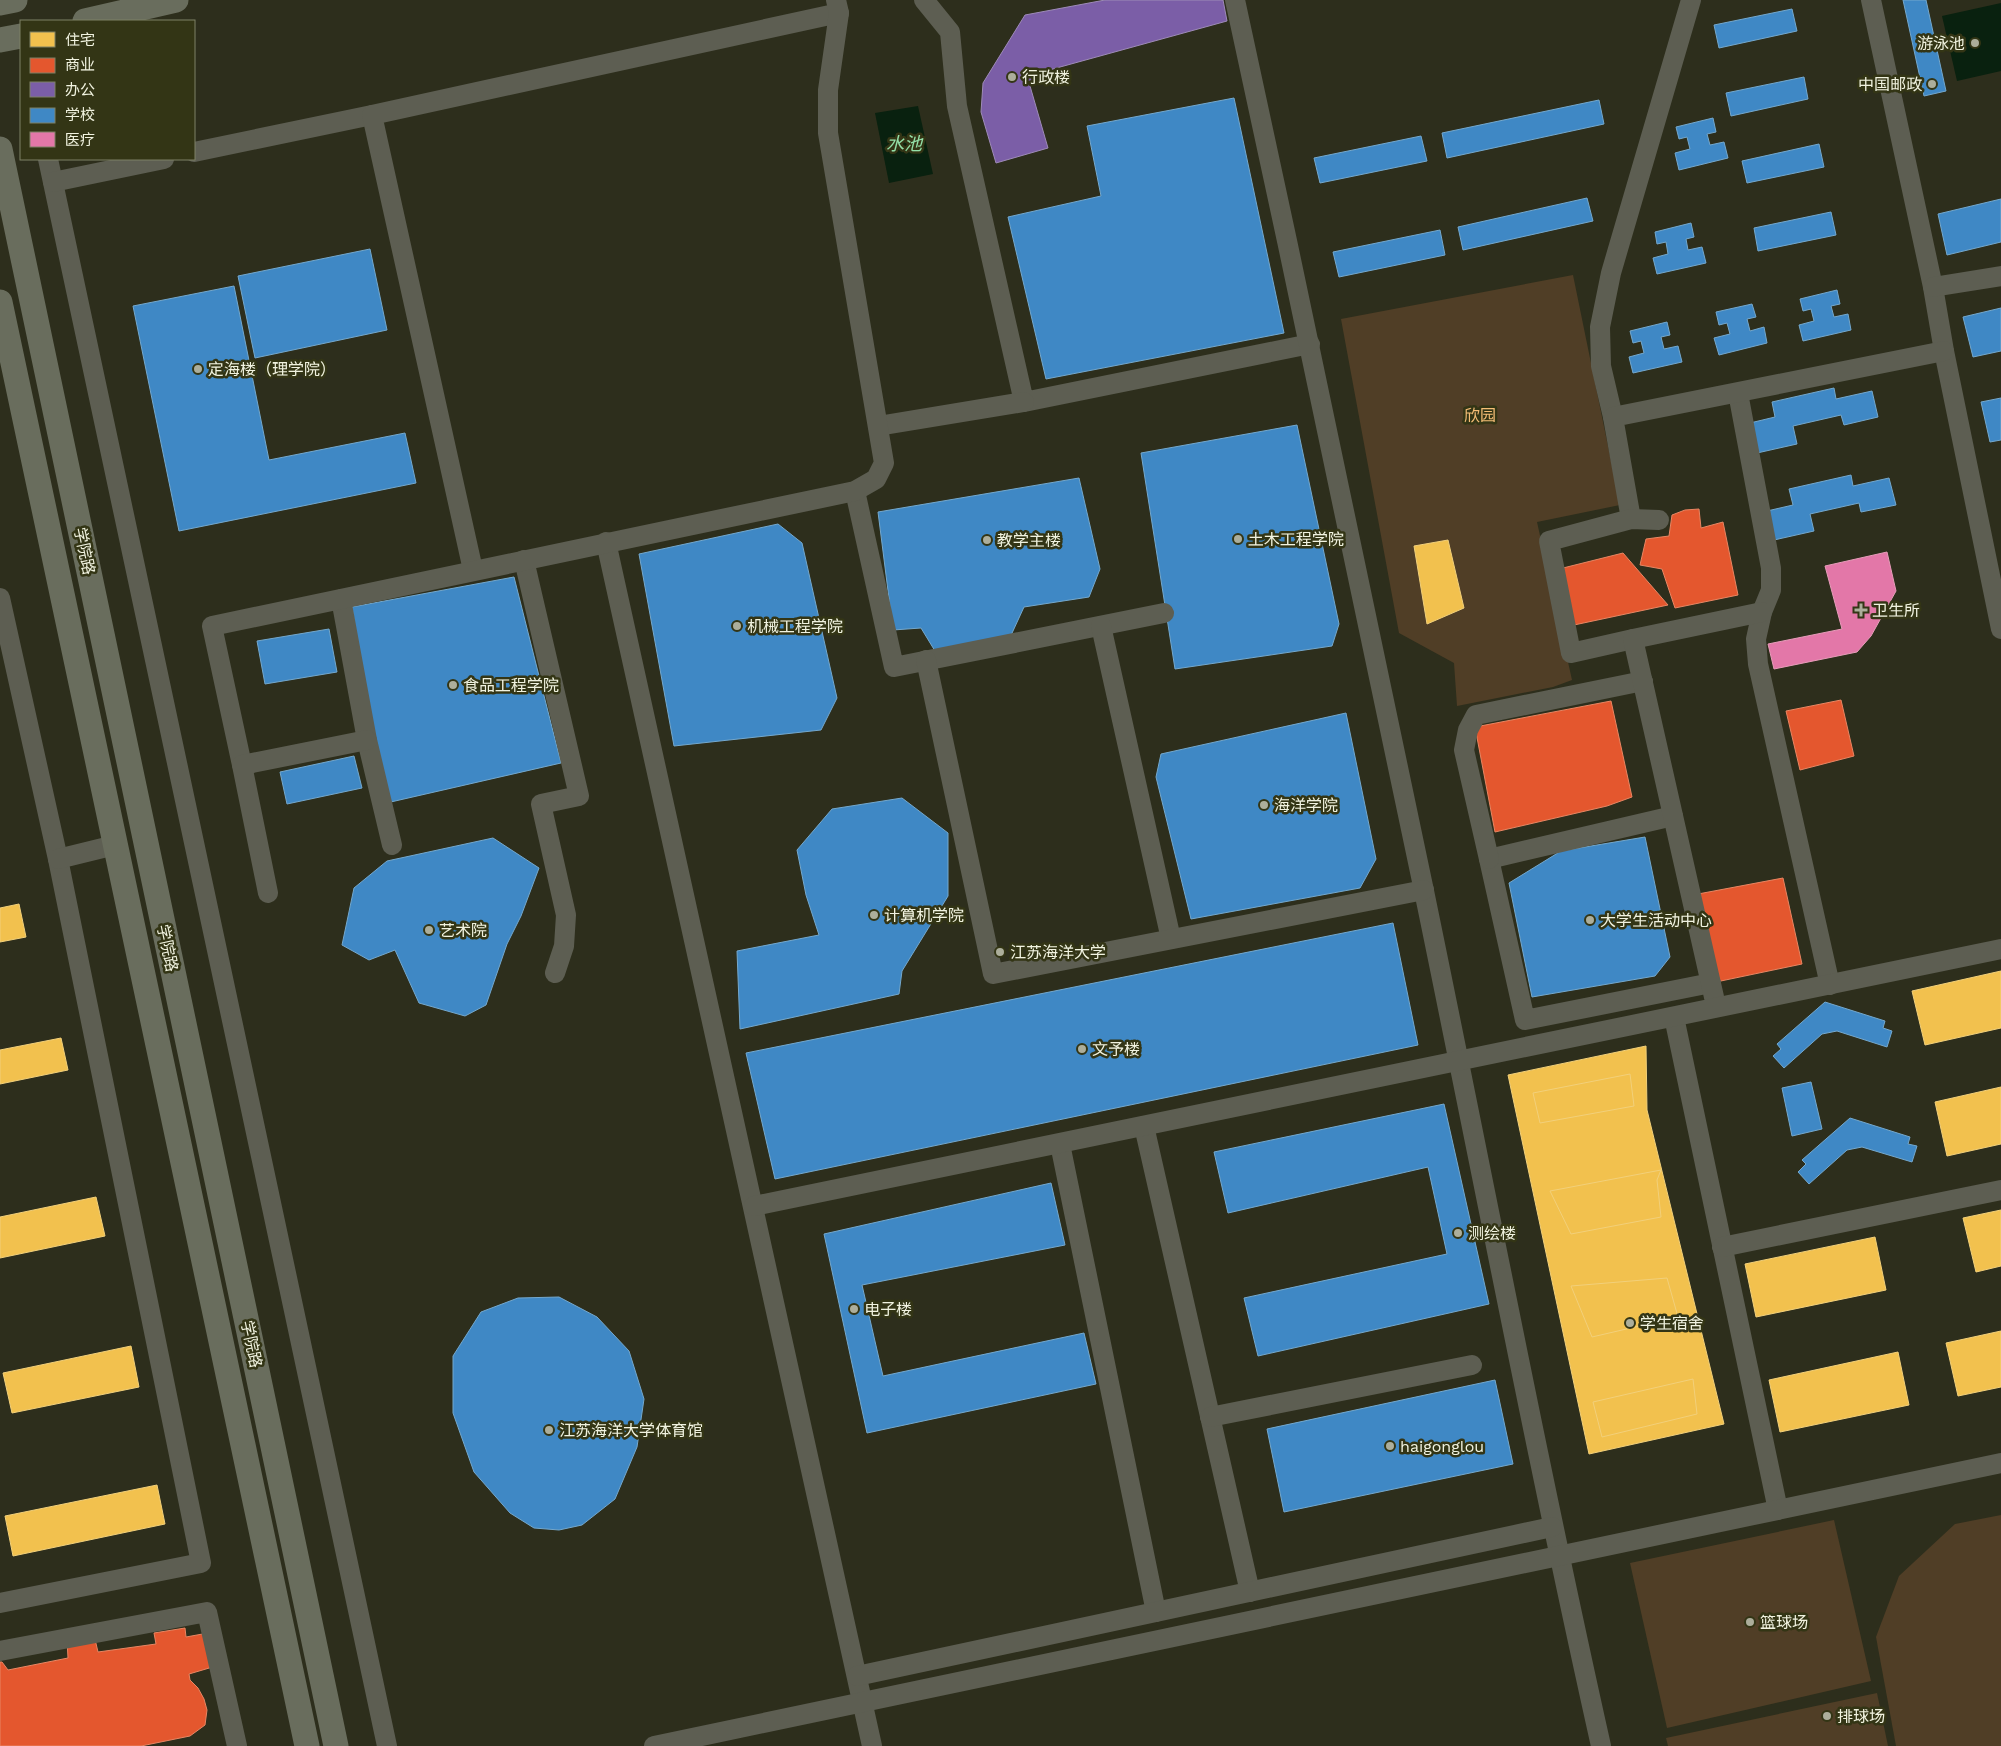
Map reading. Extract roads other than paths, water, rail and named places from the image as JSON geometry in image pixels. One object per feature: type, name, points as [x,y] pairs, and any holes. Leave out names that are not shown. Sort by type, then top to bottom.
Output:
[{"type":"main road","points":[[0,3],[15,0]]},
{"type":"main road","points":[[89,20],[176,0]]},
{"type":"main road","points":[[0,40],[20,36]]},
{"type":"main road","name":"学院路","points":[[0,149],[336,1746]]},
{"type":"main road","name":"学院路","points":[[0,302],[307,1746]]},
{"type":"lane","points":[[924,0],[950,32],[957,106],[1024,402]]},
{"type":"lane","points":[[1235,0],[1310,344],[1424,890],[1552,1527],[1601,1746]]},
{"type":"lane","points":[[1631,519],[1613,417],[1601,366],[1600,326],[1611,273],[1691,0]]},
{"type":"lane","points":[[1871,0],[1933,287],[1944,351],[2001,629]]},
{"type":"lane","points":[[195,152],[372,114],[838,6],[828,90],[828,133],[884,463],[876,479],[854,490],[212,626],[268,893]]},
{"type":"lane","points":[[372,114],[473,570]]},
{"type":"lane","points":[[48,160],[387,1746]]},
{"type":"lane","points":[[53,182],[159,160]]},
{"type":"lane","points":[[1933,287],[2001,276]]},
{"type":"lane","points":[[878,426],[1024,402],[1310,344]]},
{"type":"lane","points":[[1613,417],[1944,351]]},
{"type":"lane","points":[[1738,393],[1771,568],[1771,590],[1762,612],[1756,639],[1758,664],[1830,984]]},
{"type":"lane","points":[[854,490],[894,667],[1164,613]]},
{"type":"lane","points":[[1659,520],[1631,519],[1549,541],[1571,653],[1762,612]]},
{"type":"lane","points":[[606,542],[872,1746]]},
{"type":"lane","points":[[524,560],[579,796],[541,804],[566,915],[564,946],[555,973]]},
{"type":"lane","points":[[0,598],[58,860],[201,1563],[0,1603]]},
{"type":"lane","points":[[341,599],[367,740],[392,845]]},
{"type":"lane","points":[[1101,626],[1171,939]]},
{"type":"lane","points":[[1633,639],[1716,1008]]},
{"type":"lane","points":[[926,660],[993,974],[1424,890]]},
{"type":"lane","points":[[1642,681],[1476,715],[1468,730],[1464,750],[1525,1020],[1711,983]]},
{"type":"lane","points":[[242,765],[367,740]]},
{"type":"lane","points":[[1489,858],[1673,816]]},
{"type":"lane","points":[[58,860],[116,845]]},
{"type":"lane","points":[[754,1206],[2001,949]]},
{"type":"lane","points":[[1674,1017],[1778,1510]]},
{"type":"lane","points":[[1144,1126],[1250,1592]]},
{"type":"lane","points":[[1060,1144],[1156,1612]]},
{"type":"lane","points":[[1722,1247],[2001,1190]]},
{"type":"lane","points":[[1210,1417],[1472,1365]]},
{"type":"lane","points":[[654,1746],[1559,1558],[2001,1463]]},
{"type":"lane","points":[[857,1676],[1552,1527]]},
{"type":"lane","points":[[0,1651],[207,1612],[236,1746]]},
{"type":"water","name":"游泳池","points":[[2001,3],[2001,71],[1957,81],[1942,16]]},
{"type":"water","name":"水池","points":[[918,106],[933,174],[889,183],[875,113]]},
{"type":"place","name":"游泳池","points":[[1975,43]]},
{"type":"place","name":"行政楼","points":[[1012,77]]},
{"type":"place","name":"中国邮政","points":[[1932,84]]},
{"type":"place","name":"定海楼（理学院）","points":[[198,369]]},
{"type":"place","name":"土木工程学院","points":[[1238,539]]},
{"type":"place","name":"教学主楼","points":[[987,540]]},
{"type":"place","name":"卫生所","points":[[1861,610]]},
{"type":"place","name":"机械工程学院","points":[[737,626]]},
{"type":"place","name":"食品工程学院","points":[[453,685]]},
{"type":"place","name":"海洋学院","points":[[1264,805]]},
{"type":"place","name":"计算机学院","points":[[874,915]]},
{"type":"place","name":"大学生活动中心","points":[[1590,920]]},
{"type":"place","name":"艺术院","points":[[429,930]]},
{"type":"place","name":"江苏海洋大学","points":[[1000,952]]},
{"type":"place","name":"文予楼","points":[[1082,1049]]},
{"type":"place","name":"测绘楼","points":[[1458,1233]]},
{"type":"place","name":"电子楼","points":[[854,1309]]},
{"type":"place","name":"学生宿舍","points":[[1630,1323]]},
{"type":"place","name":"江苏海洋大学体育馆","points":[[549,1430]]},
{"type":"place","name":"haigonglou","points":[[1390,1446]]},
{"type":"place","name":"篮球场","points":[[1750,1622]]},
{"type":"place","name":"排球场","points":[[1827,1716]]},
{"type":"park label","name":"欣园","points":[[1480,415]]}]
